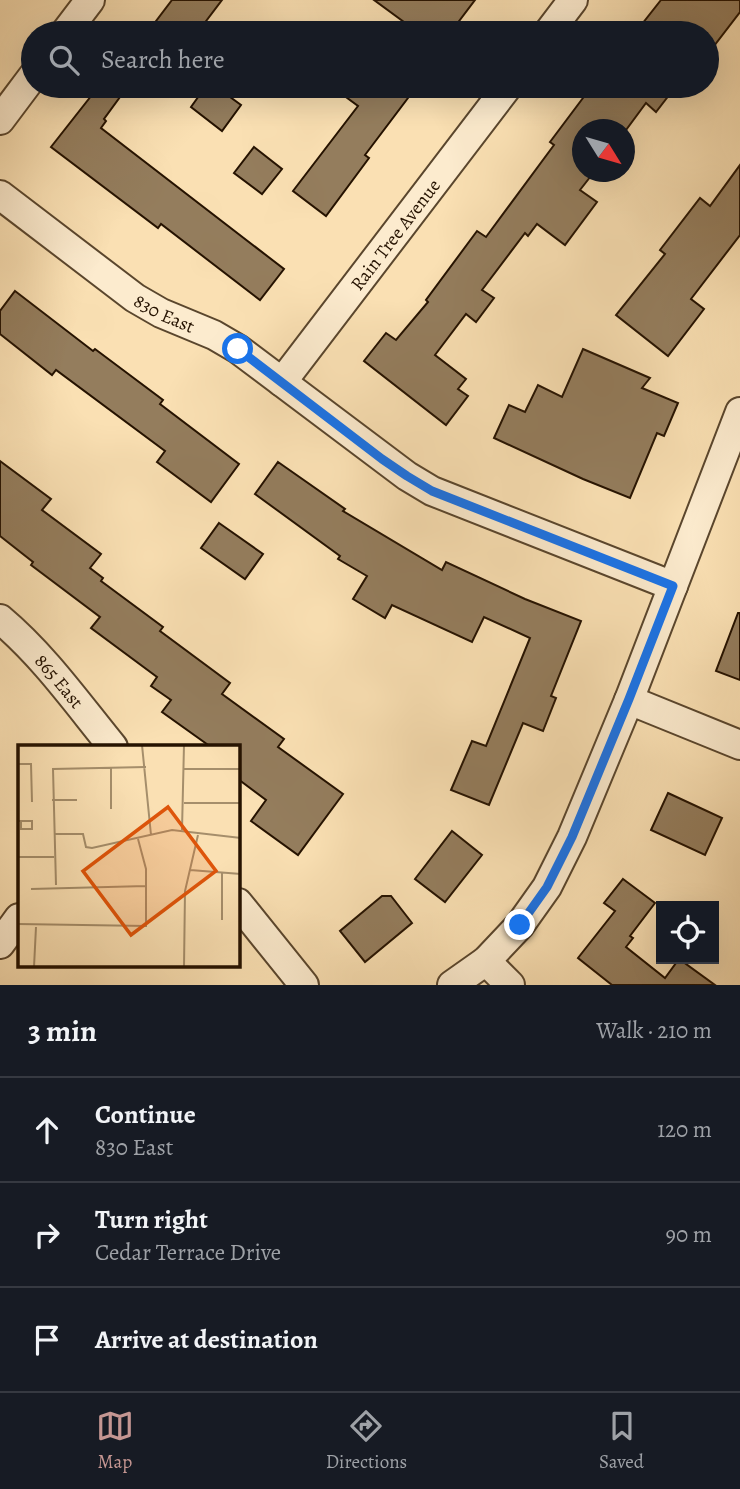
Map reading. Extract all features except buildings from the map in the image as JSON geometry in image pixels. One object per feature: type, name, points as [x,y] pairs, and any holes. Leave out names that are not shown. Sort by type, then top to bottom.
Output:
[{"type":"street","points":[[74,21],[90,0]]},
{"type":"street","points":[[557,21],[573,0]]},
{"type":"street","points":[[0,120],[21,92]]},
{"type":"street","name":"Rain Tree Avenue","points":[[282,382],[499,98]]},
{"type":"street","name":"830 East","points":[[0,195],[135,298],[238,349],[382,459],[432,491],[673,586]]},
{"type":"street","points":[[452,985],[486,961],[520,925],[547,887],[572,837],[629,699],[740,412]]},
{"type":"street","name":"865 East","points":[[0,620],[23,639],[53,672],[111,745]]},
{"type":"street","points":[[629,699],[740,745]]},
{"type":"street","points":[[240,905],[304,985]]},
{"type":"street","points":[[0,944],[18,919]]},
{"type":"street","points":[[486,961],[510,985]]},
{"type":"route","points":[[238,349],[382,459],[432,491],[673,586],[572,837],[547,887],[520,925]]}]
